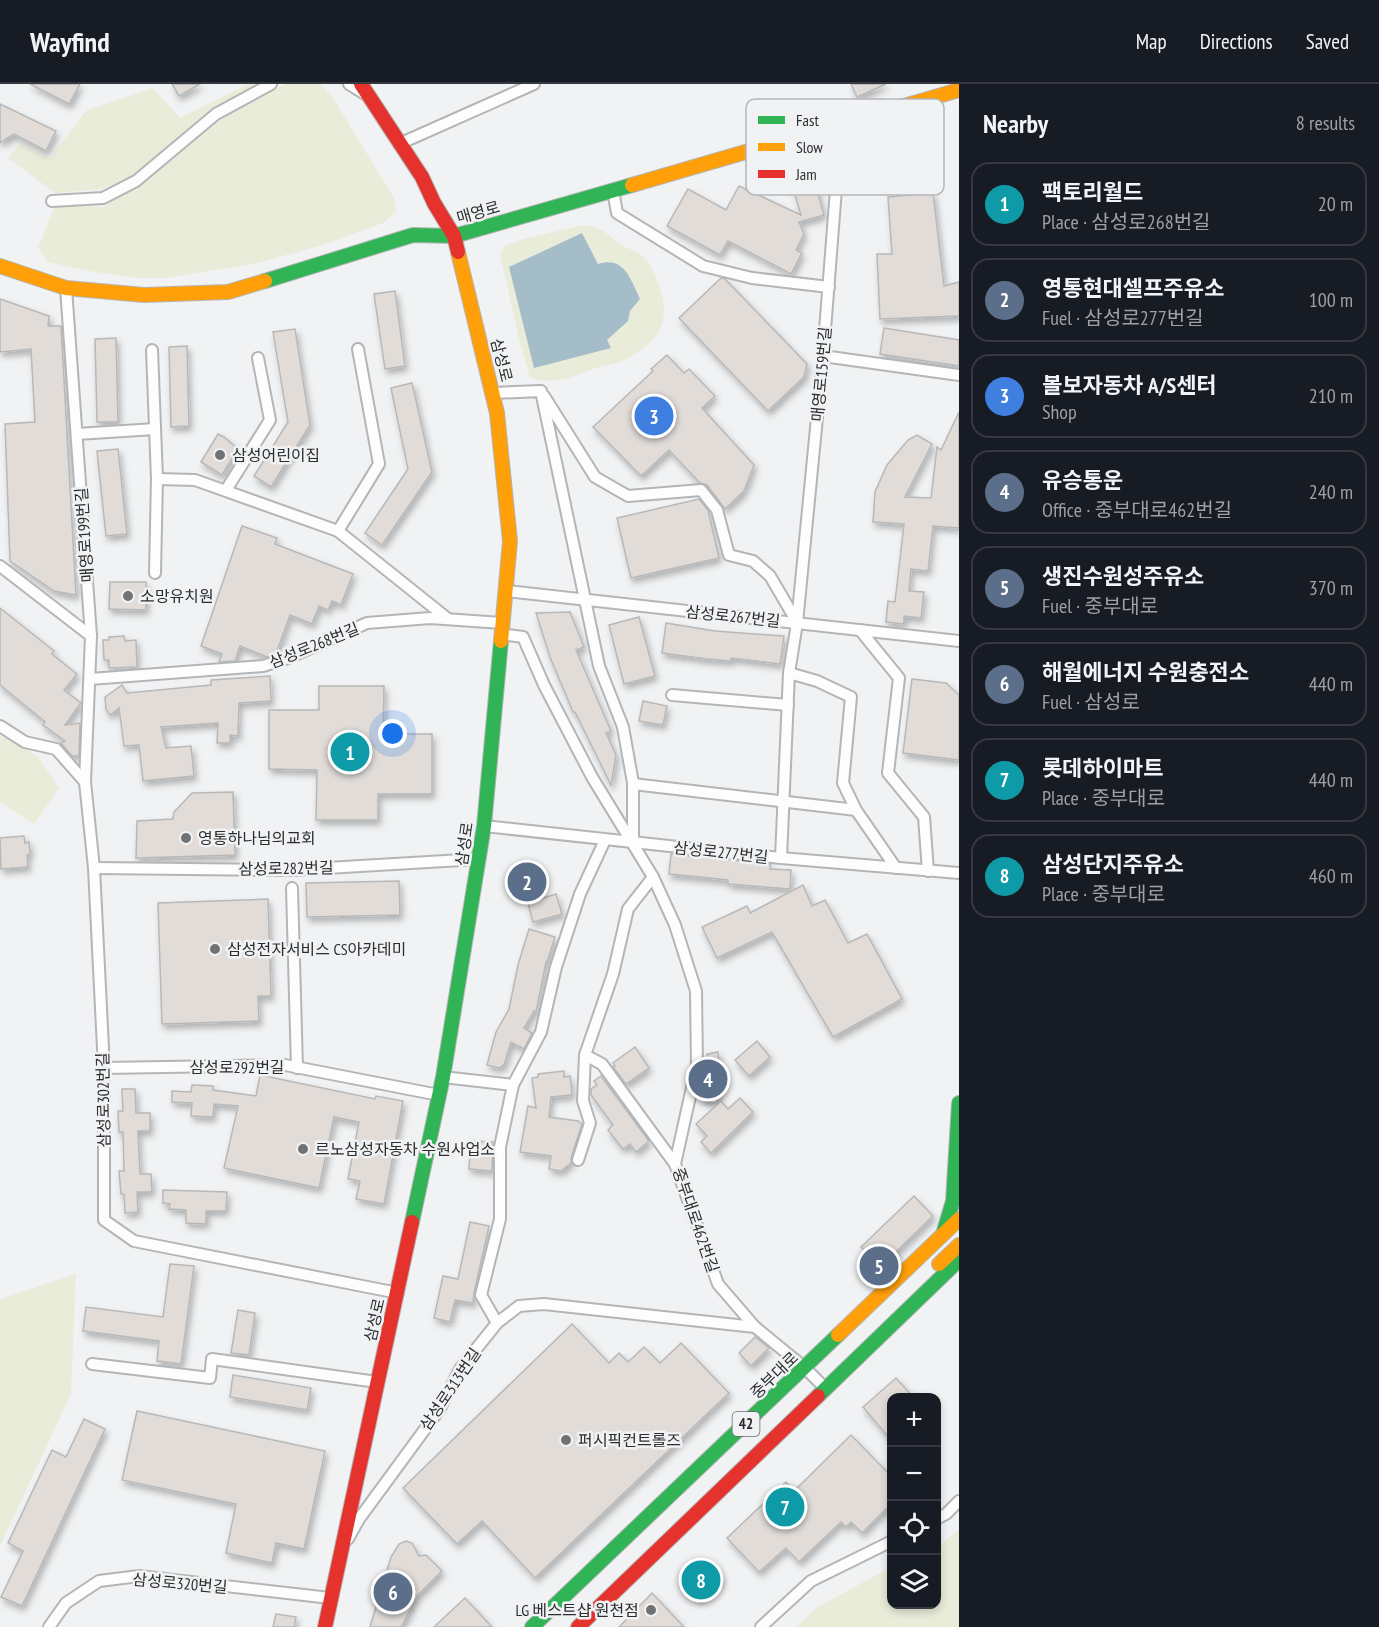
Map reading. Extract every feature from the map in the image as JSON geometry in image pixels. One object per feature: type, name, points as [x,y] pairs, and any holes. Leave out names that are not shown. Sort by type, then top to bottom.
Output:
[{"type":"street","points":[[52,201],[103,198],[136,181],[216,114],[271,84]]},
{"type":"street","points":[[349,84],[370,98]]},
{"type":"street","name":"삼성로","points":[[325,1627],[338,1557],[398,1293],[443,1077],[484,826],[510,541],[497,413],[454,236],[434,203],[422,177],[361,84]]},
{"type":"street","points":[[399,144],[534,84]]},
{"type":"street","name":"매영로","points":[[929,99],[959,90]]},
{"type":"street","name":"매영로","points":[[0,266],[66,288],[144,295],[228,292],[413,235],[454,236],[746,152]]},
{"type":"street","points":[[613,190],[617,213],[704,266],[752,278],[829,287]]},
{"type":"street","name":"매영로159번길","points":[[781,858],[789,673],[797,623],[836,195]]},
{"type":"street","name":"매영로199번길","points":[[66,288],[91,636],[86,782]]},
{"type":"street","points":[[338,531],[379,464],[358,349]]},
{"type":"street","points":[[152,350],[157,479],[155,573]]},
{"type":"street","points":[[823,356],[959,375]]},
{"type":"street","points":[[226,490],[270,420],[258,358]]},
{"type":"street","points":[[493,393],[541,392]]},
{"type":"street","points":[[541,392],[595,477],[628,496],[701,490],[717,510],[729,555],[753,561],[770,576],[797,623]]},
{"type":"street","points":[[541,392],[599,666],[623,727],[633,784],[633,843]]},
{"type":"street","points":[[76,434],[155,429]]},
{"type":"street","points":[[157,479],[195,480],[338,531],[448,619]]},
{"type":"street","points":[[0,566],[91,636]]},
{"type":"street","name":"삼성로267번길","points":[[507,591],[959,641]]},
{"type":"street","name":"삼성로268번길","points":[[90,679],[263,666],[288,658],[367,623],[411,619],[448,619],[501,628],[523,637],[544,685],[592,777],[633,843]]},
{"type":"street","points":[[861,630],[899,678],[888,773],[924,818],[928,870]]},
{"type":"street","points":[[789,673],[818,681],[851,696],[843,783],[856,810],[896,868]]},
{"type":"street","points":[[672,695],[788,705]]},
{"type":"street","points":[[0,726],[25,742],[56,749],[86,782]]},
{"type":"street","name":"삼성로302번길","points":[[86,782],[94,868],[104,1068],[104,1220],[134,1241],[398,1293]]},
{"type":"street","points":[[633,784],[856,810]]},
{"type":"street","name":"삼성로277번길","points":[[484,826],[781,858],[959,873]]},
{"type":"street","points":[[497,1323],[481,1295],[500,1219],[500,1147],[513,1085],[541,1032],[556,967],[577,904],[605,840]]},
{"type":"street","name":"중부대로462번길","points":[[633,843],[653,877],[675,925],[696,991],[697,1065],[675,1164],[718,1284],[754,1327],[805,1368],[825,1388]]},
{"type":"street","name":"삼성로282번길","points":[[94,868],[293,870],[479,859]]},
{"type":"street","points":[[578,1160],[590,1123],[582,1101],[585,1055],[613,974],[628,909],[653,877]]},
{"type":"street","points":[[292,888],[297,1068]]},
{"type":"street","points":[[585,1055],[602,1064],[675,1164]]},
{"type":"street","name":"삼성로292번길","points":[[104,1068],[285,1065],[439,1095]]},
{"type":"street","points":[[443,1077],[513,1085]]},
{"type":"street","points":[[943,1233],[953,1201],[959,1103]]},
{"type":"street","name":"중부대로","points":[[532,1627],[959,1219]]},
{"type":"street","points":[[923,1294],[922,1281],[959,1245]]},
{"type":"street","name":"42","points":[[578,1627],[959,1260]]},
{"type":"street","name":"삼성로313번길","points":[[338,1557],[359,1519],[439,1410],[460,1369],[497,1323],[519,1306],[544,1304],[754,1327]]},
{"type":"street","points":[[92,1364],[210,1378],[212,1359],[376,1382]]},
{"type":"street","points":[[941,1516],[959,1501]]},
{"type":"street","points":[[761,1627],[810,1581],[887,1543]]},
{"type":"street","name":"삼성로320번길","points":[[49,1627],[66,1603],[99,1581],[139,1576],[330,1598]]},
{"type":"green space","points":[[248,84],[260,84],[204,117],[135,175],[103,189],[55,193],[8,158],[20,144],[50,158],[87,110],[153,88],[180,118]]},
{"type":"green space","points":[[286,84],[321,84],[333,98],[394,198],[397,211],[383,223],[320,246],[253,264],[166,278],[137,278],[48,262],[38,248],[55,205],[103,207],[148,178],[213,125],[247,103]]},
{"type":"green space","points":[[584,225],[601,230],[623,246],[640,254],[646,259],[656,277],[664,306],[664,317],[656,335],[649,344],[620,362],[564,379],[548,381],[530,378],[500,255],[505,246],[523,239]],"holes":[[[582,233],[598,264],[630,311],[628,321],[607,340],[610,349],[509,267]]]},
{"type":"green space","points":[[0,732],[38,757],[59,788],[34,824],[0,802]]},
{"type":"green space","points":[[76,1274],[71,1394],[0,1546],[0,1299]]},
{"type":"green space","points":[[959,1529],[959,1627],[796,1627],[816,1608],[887,1569],[887,1609],[941,1609],[941,1545]]},
{"type":"water","points":[[582,233],[598,264],[607,262],[620,266],[629,277],[640,299],[630,311],[628,321],[607,340],[611,348],[534,368],[509,267]]},
{"type":"building","points":[[30,84],[80,84],[69,104]]},
{"type":"building","points":[[172,84],[200,84],[179,96]]},
{"type":"building","points":[[851,84],[886,84],[857,97]]},
{"type":"building","points":[[0,104],[56,131],[46,151],[14,134],[0,143]]},
{"type":"building","points":[[739,186],[746,189],[746,195],[758,195],[801,215],[795,195],[819,195],[824,215],[799,222],[804,234],[796,250],[802,253],[791,274],[728,241],[720,255],[667,226],[688,189],[726,210]]},
{"type":"building","points":[[933,195],[944,286],[959,282],[959,316],[880,319],[877,254],[892,254],[888,197]]},
{"type":"building","points":[[721,278],[725,279],[807,364],[804,377],[768,411],[679,318]]},
{"type":"building","points":[[395,291],[405,366],[385,369],[374,294]]},
{"type":"building","points":[[0,299],[49,316],[48,326],[61,326],[76,595],[54,591],[10,561],[5,424],[35,422],[31,349],[0,352]]},
{"type":"building","points":[[884,328],[959,340],[959,366],[880,354]]},
{"type":"building","points":[[295,329],[310,425],[271,487],[254,476],[288,422],[273,332]]},
{"type":"building","points":[[116,338],[118,422],[97,422],[95,339]]},
{"type":"building","points":[[187,346],[189,426],[171,427],[169,347]]},
{"type":"building","points":[[667,355],[684,373],[689,369],[715,396],[702,408],[754,465],[744,491],[725,509],[707,485],[700,483],[669,450],[641,476],[593,427]]},
{"type":"building","points":[[412,383],[432,472],[382,545],[365,533],[408,469],[391,388]]},
{"type":"building","points":[[959,412],[959,528],[933,526],[928,571],[911,569],[909,591],[924,592],[921,618],[904,616],[904,624],[886,622],[888,601],[895,602],[904,524],[873,522],[875,492],[887,465],[908,440],[917,435],[932,444],[905,497],[931,498],[937,447],[941,450]]},
{"type":"building","name":"삼성어린이집","points":[[218,434],[238,449],[222,475],[201,462]]},
{"type":"building","points":[[118,449],[127,534],[106,536],[97,451]]},
{"type":"building","points":[[699,499],[708,510],[719,558],[631,578],[617,518]]},
{"type":"building","points":[[242,526],[277,538],[275,544],[353,574],[341,605],[332,601],[328,610],[319,606],[312,624],[290,615],[276,654],[267,657],[240,646],[235,661],[219,662],[222,654],[201,646]]},
{"type":"building","name":"소망유치원","points":[[110,582],[146,582],[146,610],[109,609]]},
{"type":"building","points":[[0,608],[54,651],[52,654],[77,674],[64,690],[81,703],[65,725],[80,723],[79,756],[72,756],[61,743],[65,741],[43,725],[45,722],[0,685]]},
{"type":"building","points":[[570,612],[584,647],[576,650],[611,731],[606,733],[616,755],[611,785],[573,712],[550,657],[536,613]]},
{"type":"building","points":[[639,617],[655,676],[624,684],[609,625]]},
{"type":"building","points":[[666,623],[715,631],[784,636],[780,664],[662,653]]},
{"type":"building","points":[[124,636],[125,641],[136,640],[137,667],[109,668],[109,660],[104,660],[103,640],[109,640],[109,637]]},
{"type":"building","points":[[270,676],[271,701],[239,703],[238,736],[230,735],[230,743],[217,743],[218,723],[161,727],[166,748],[191,746],[194,776],[143,781],[139,745],[124,746],[119,708],[110,715],[106,709],[105,697],[122,685],[127,693],[211,685],[211,680]]},
{"type":"building","points":[[912,679],[946,683],[959,695],[959,760],[903,753]]},
{"type":"building","points":[[319,686],[384,686],[383,734],[432,734],[432,794],[378,794],[378,820],[316,820],[317,770],[269,769],[269,710],[319,710]]},
{"type":"building","points":[[643,701],[667,706],[663,725],[639,721]]},
{"type":"building","name":"영통하나님의교회","points":[[233,792],[235,855],[136,858],[137,821],[173,819],[174,812],[192,793]]},
{"type":"building","points":[[24,836],[25,843],[29,842],[28,867],[1,869],[0,838]]},
{"type":"building","points":[[671,854],[771,864],[770,869],[791,870],[790,889],[728,884],[728,880],[669,874]]},
{"type":"building","points":[[399,881],[400,915],[307,917],[306,883]]},
{"type":"building","points":[[803,885],[812,906],[825,900],[848,943],[867,934],[902,999],[833,1037],[772,932],[717,958],[702,927],[747,906],[750,913]]},
{"type":"building","points":[[556,894],[562,914],[533,922],[528,903]]},
{"type":"building","name":"삼성전자서비스 CS아카데미","points":[[268,899],[271,996],[258,996],[259,1021],[162,1024],[158,903]]},
{"type":"building","points":[[529,929],[555,937],[546,962],[536,1012],[534,1011],[524,1028],[532,1033],[524,1049],[511,1042],[504,1065],[499,1068],[487,1065],[496,1032],[509,1009],[518,965]]},
{"type":"building","points":[[757,1041],[770,1057],[749,1076],[735,1060]]},
{"type":"building","points":[[635,1047],[649,1068],[626,1084],[613,1067],[615,1066],[613,1063]]},
{"type":"building","points":[[718,1052],[722,1083],[716,1104],[701,1099],[709,1071],[707,1054]]},
{"type":"building","points":[[564,1071],[564,1077],[570,1076],[572,1095],[551,1097],[549,1117],[578,1121],[582,1124],[571,1163],[561,1171],[549,1169],[551,1156],[520,1152],[528,1106],[536,1108],[532,1078],[538,1077],[538,1074]]},
{"type":"building","points":[[260,1075],[375,1099],[376,1096],[403,1101],[384,1204],[356,1199],[360,1181],[348,1179],[359,1122],[334,1117],[319,1188],[224,1168],[238,1106],[214,1104],[213,1117],[191,1116],[192,1103],[172,1102],[172,1091],[191,1092],[192,1085],[213,1086],[213,1090],[256,1096]]},
{"type":"building","points":[[601,1076],[649,1141],[636,1152],[630,1144],[623,1149],[608,1130],[613,1125],[591,1095],[591,1089],[597,1085],[594,1081]]},
{"type":"building","points":[[122,1089],[135,1089],[136,1113],[150,1113],[150,1131],[138,1131],[140,1174],[151,1174],[152,1192],[137,1192],[138,1212],[125,1213],[119,1171],[124,1171],[123,1132],[119,1132],[118,1111],[123,1111]]},
{"type":"building","points":[[740,1098],[753,1112],[711,1153],[701,1142],[707,1136],[696,1124],[721,1101],[728,1109]]},
{"type":"building","points":[[471,1141],[493,1142],[492,1171],[469,1169]]},
{"type":"building","points":[[163,1190],[227,1192],[226,1211],[206,1211],[206,1224],[186,1223],[186,1210],[169,1209],[170,1204],[163,1203]]},
{"type":"building","points":[[914,1196],[933,1216],[880,1267],[861,1247]]},
{"type":"building","points":[[470,1222],[489,1226],[473,1303],[455,1300],[450,1322],[434,1318],[443,1276],[458,1279]]},
{"type":"building","points":[[170,1264],[194,1266],[181,1364],[157,1361],[159,1341],[83,1331],[86,1307],[163,1317]]},
{"type":"building","points":[[238,1310],[255,1313],[249,1355],[231,1353]]},
{"type":"building","name":"퍼시픽컨트롤즈","points":[[572,1324],[609,1363],[619,1353],[628,1362],[644,1347],[660,1363],[681,1343],[729,1393],[535,1578],[482,1521],[457,1544],[403,1488]]},
{"type":"building","points":[[755,1337],[769,1348],[751,1366],[739,1353]]},
{"type":"building","points":[[233,1375],[311,1388],[307,1410],[230,1397]]},
{"type":"building","points":[[896,1378],[910,1393],[887,1393],[887,1435],[863,1407]]},
{"type":"building","points":[[137,1411],[325,1451],[304,1549],[276,1543],[272,1563],[226,1553],[236,1504],[122,1480]]},
{"type":"building","points":[[84,1419],[105,1429],[22,1606],[1,1597],[23,1551],[8,1543],[52,1450],[66,1457]]},
{"type":"building","points":[[851,1435],[887,1472],[887,1508],[862,1533],[851,1522],[846,1527],[841,1522],[799,1562],[786,1548],[759,1572],[727,1538],[786,1482],[794,1491]]},
{"type":"building","points":[[406,1541],[412,1543],[419,1556],[426,1555],[442,1571],[418,1595],[401,1627],[370,1627],[391,1557],[399,1544]]},
{"type":"building","points":[[704,1561],[721,1579],[699,1599],[682,1581]]},
{"type":"building","name":"LG 베스트샵 원천점","points":[[652,1593],[684,1627],[619,1627]]},
{"type":"building","points":[[465,1598],[492,1627],[434,1627]]},
{"type":"building","points":[[276,1614],[296,1617],[294,1627],[273,1627]]},
{"type":"traffic: fast","points":[[265,281],[413,235],[454,236],[632,185]]},
{"type":"traffic: fast","points":[[412,1222],[443,1077],[484,826],[501,641]]},
{"type":"traffic: fast","points":[[943,1234],[953,1201],[959,1103]]},
{"type":"traffic: fast","points":[[818,1396],[959,1260]]},
{"type":"traffic: fast","points":[[532,1627],[838,1335]]},
{"type":"traffic: slow","points":[[928,99],[959,90]]},
{"type":"traffic: slow","points":[[632,185],[746,152]]},
{"type":"traffic: slow","points":[[458,252],[497,413],[510,541],[501,641]]},
{"type":"traffic: slow","points":[[0,266],[66,288],[144,295],[228,292],[265,281]]},
{"type":"traffic: slow","points":[[838,1335],[959,1219]]},
{"type":"traffic: slow","points":[[939,1264],[959,1245]]},
{"type":"traffic: jam","points":[[361,84],[422,177],[434,203],[454,236],[458,252]]},
{"type":"traffic: jam","points":[[325,1627],[412,1222]]},
{"type":"traffic: jam","points":[[578,1627],[818,1396]]},
{"type":"place","name":"볼보자동차 A/S센터","points":[[654,416]]},
{"type":"place","name":"삼성어린이집","points":[[220,455]]},
{"type":"place","name":"소망유치원","points":[[128,596]]},
{"type":"place","name":"팩토리월드","points":[[350,752]]},
{"type":"place","name":"영통하나님의교회","points":[[186,838]]},
{"type":"place","name":"영통현대셀프주유소","points":[[527,882]]},
{"type":"place","name":"삼성전자서비스 CS아카데미","points":[[215,949]]},
{"type":"place","name":"유승통운","points":[[708,1079]]},
{"type":"place","name":"르노삼성자동차 수원사업소","points":[[303,1149]]},
{"type":"place","name":"생진수원성주유소","points":[[879,1266]]},
{"type":"place","name":"퍼시픽컨트롤즈","points":[[566,1440]]},
{"type":"place","name":"롯데하이마트","points":[[785,1507]]},
{"type":"place","name":"삼성단지주유소","points":[[701,1580]]},
{"type":"place","name":"해월에너지 수원충전소","points":[[393,1592]]},
{"type":"place","name":"LG 베스트샵 원천점","points":[[651,1610]]}]
